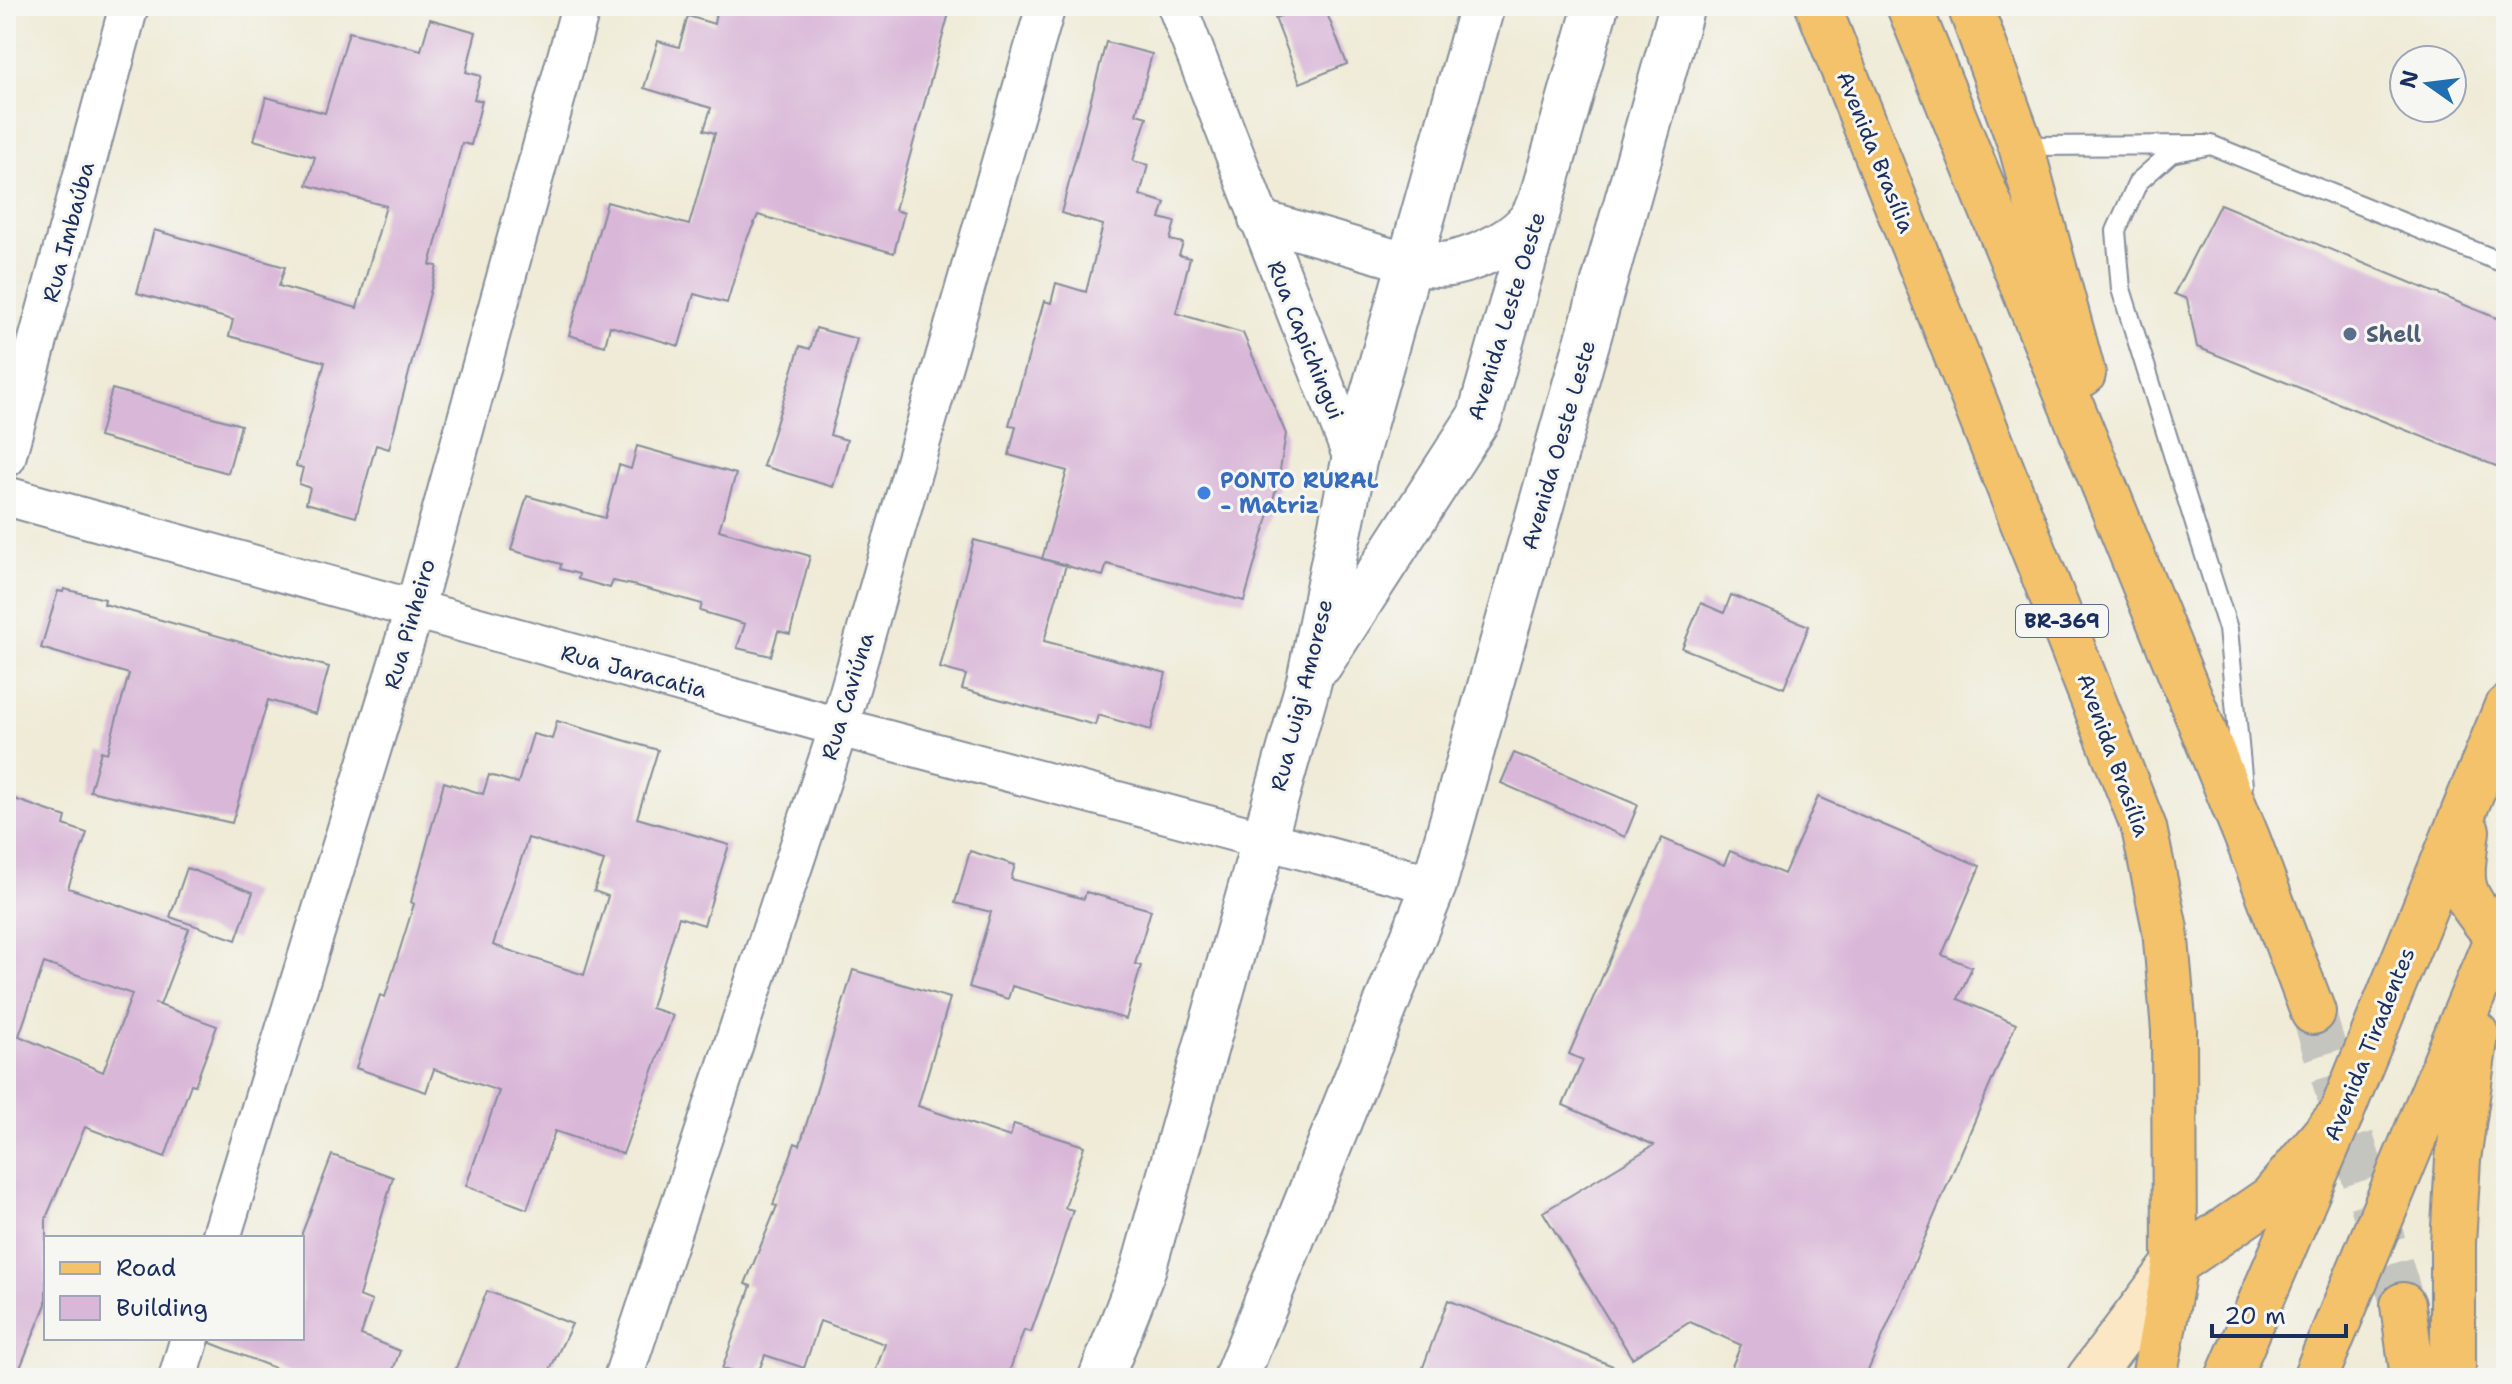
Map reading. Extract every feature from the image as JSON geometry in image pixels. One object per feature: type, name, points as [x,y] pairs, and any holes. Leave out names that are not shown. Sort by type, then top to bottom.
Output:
[{"type":"main road","name":"Avenida Brasília","points":[[1818,6],[2144,828],[2165,929],[2174,1030],[2175,1264]]},
{"type":"main road","points":[[1909,6],[2248,840],[2313,1012]]},
{"type":"main road","points":[[1970,6],[2021,146],[2136,570]]},
{"type":"main road","name":"Avenida Tiradentes","points":[[2228,1378],[2341,1114],[2506,708]]},
{"type":"main road","points":[[2453,1378],[2453,1243],[2458,1159],[2496,940],[2465,896],[2461,874],[2473,785]]},
{"type":"main road","points":[[2315,1378],[2496,940]]},
{"type":"main road","points":[[2089,1378],[2175,1264],[2271,1198],[2341,1114]]},
{"type":"main road","name":"BR-369","points":[[2154,1378],[2175,1264]]},
{"type":"main road","points":[[2403,1305],[2413,1378]]},
{"type":"street","name":"Rua Imbaúba","points":[[6,458],[129,6]]},
{"type":"street","name":"Rua Pinheiro","points":[[222,1236],[414,611],[581,6]]},
{"type":"street","name":"Rua Caviúna","points":[[623,1378],[839,727],[1046,6]]},
{"type":"street","name":"Rua Capichingui","points":[[1177,6],[1354,461]]},
{"type":"street","name":"Rua Luigi Amorese","points":[[1101,1378],[1143,1270],[1309,681],[1354,461],[1482,6]]},
{"type":"street","name":"Avenida Leste Oeste","points":[[1309,681],[1480,416],[1596,6]]},
{"type":"street","name":"Avenida Oeste Leste","points":[[1434,885],[1680,12]]},
{"type":"street","points":[[1409,263],[1452,264],[1493,248],[1533,219],[1547,179]]},
{"type":"street","name":"Rua Capichingui","points":[[1258,219],[1409,263]]},
{"type":"street","name":"Rua Jaracatia","points":[[6,496],[839,727],[1434,885]]},
{"type":"street","points":[[1236,1378],[1434,885]]},
{"type":"street","points":[[178,1378],[189,1340]]},
{"type":"lane","points":[[2211,145],[2171,153],[2138,182],[2116,231],[2121,289],[2228,629],[2248,840]]},
{"type":"lane","points":[[2021,146],[2211,145],[2506,264]]},
{"type":"building","points":[[717,6],[951,6],[895,210],[904,213],[894,253],[758,215],[744,245],[727,303],[694,294],[679,346],[610,326],[605,346],[569,335],[607,202],[689,225],[715,133],[704,130],[711,108],[644,88],[658,41],[679,47],[688,16],[714,24]]},
{"type":"building","points":[[1305,6],[1324,6],[1347,64],[1300,83],[1275,18]]},
{"type":"building","points":[[430,19],[476,32],[466,72],[481,76],[474,99],[482,101],[471,145],[462,143],[430,265],[437,266],[389,449],[376,445],[356,517],[306,503],[310,488],[299,484],[303,468],[296,466],[325,362],[229,336],[233,320],[137,293],[154,230],[285,267],[279,286],[357,308],[386,206],[307,185],[315,157],[254,140],[266,97],[325,113],[349,32],[421,50]]},
{"type":"building","points":[[1106,42],[1152,54],[1136,114],[1147,117],[1133,161],[1148,165],[1140,195],[1165,203],[1160,218],[1175,222],[1170,240],[1183,243],[1179,255],[1190,258],[1176,313],[1243,333],[1286,434],[1278,482],[1244,601],[1107,564],[1103,576],[1042,559],[1067,471],[1009,455],[1016,426],[1009,425],[1044,301],[1051,303],[1056,283],[1086,292],[1103,225],[1061,213]]},
{"type":"building","name":"Shell","points":[[2220,204],[2506,322],[2506,470],[2197,347],[2187,299],[2174,294]]},
{"type":"building","points":[[816,328],[857,339],[830,435],[847,440],[833,487],[763,466],[800,346],[810,349]]},
{"type":"building","points":[[112,389],[241,425],[228,473],[99,437]]},
{"type":"building","points":[[637,446],[736,474],[719,530],[810,556],[790,634],[778,631],[771,656],[737,648],[745,624],[700,611],[702,604],[613,581],[610,588],[578,579],[579,574],[560,569],[561,564],[511,550],[527,496],[605,518],[619,465],[631,469]]},
{"type":"building","points":[[974,540],[1066,565],[1044,641],[1166,673],[1151,730],[1098,715],[1095,725],[962,689],[966,675],[940,668]]},
{"type":"building","points":[[64,589],[105,599],[104,604],[329,667],[316,714],[268,700],[232,823],[90,791],[101,751],[107,753],[129,674],[41,648],[58,591],[63,592]]},
{"type":"building","points":[[1731,595],[1809,626],[1784,688],[1682,648],[1701,603],[1724,613]]},
{"type":"building","points":[[557,721],[658,750],[637,818],[729,845],[704,925],[679,917],[651,1008],[673,1015],[623,1154],[555,1131],[527,1209],[466,1186],[499,1091],[434,1069],[426,1092],[356,1068],[380,995],[385,997],[414,904],[411,902],[444,782],[483,794],[489,775],[518,783],[533,734],[552,739]],"holes":[[[528,838],[604,861],[594,891],[608,896],[584,975],[493,945]]]},
{"type":"building","points":[[1514,753],[1638,805],[1625,837],[1501,783]]},
{"type":"building","points":[[6,796],[66,817],[64,825],[87,833],[68,888],[189,929],[160,1005],[154,1003],[217,1026],[195,1085],[191,1084],[165,1157],[85,1127],[46,1218],[44,1309],[16,1378],[6,1378]],"holes":[[[44,963],[132,994],[103,1072],[19,1036]]]},
{"type":"building","points":[[1818,797],[1980,866],[1942,955],[1972,967],[1958,999],[2016,1024],[1865,1378],[1727,1378],[1741,1345],[1690,1322],[1632,1358],[1543,1212],[1654,1145],[1563,1105],[1583,1060],[1569,1054],[1662,838],[1724,865],[1730,851],[1784,874]]},
{"type":"building","points":[[970,851],[1015,865],[1011,879],[1084,899],[1086,892],[1151,910],[1135,964],[1141,966],[1126,1019],[1012,986],[1008,999],[969,987],[991,912],[955,903]]},
{"type":"building","points":[[187,868],[253,892],[236,940],[170,917]]},
{"type":"building","points":[[853,970],[950,998],[918,1106],[1010,1137],[1014,1124],[1084,1146],[1065,1208],[1073,1210],[1056,1263],[1031,1332],[1024,1330],[1007,1378],[873,1378],[885,1344],[820,1321],[804,1368],[765,1355],[756,1378],[722,1369],[751,1286],[745,1284],[777,1206],[773,1205],[795,1143],[800,1145]]},
{"type":"building","points":[[332,1155],[393,1177],[359,1296],[372,1301],[361,1335],[400,1351],[390,1378],[300,1378],[211,1343],[211,1340],[304,1340],[302,1233]]},
{"type":"building","points":[[487,1291],[572,1324],[546,1378],[452,1378]]},
{"type":"building","points":[[1448,1300],[1638,1376],[1638,1378],[1419,1378]]},
{"type":"tunnel","points":[[2313,1012],[2403,1305]]},
{"type":"place","name":"Shell","points":[[2350,334]]},
{"type":"place","name":"PONTO RURAL - Matriz","points":[[1204,493]]}]
